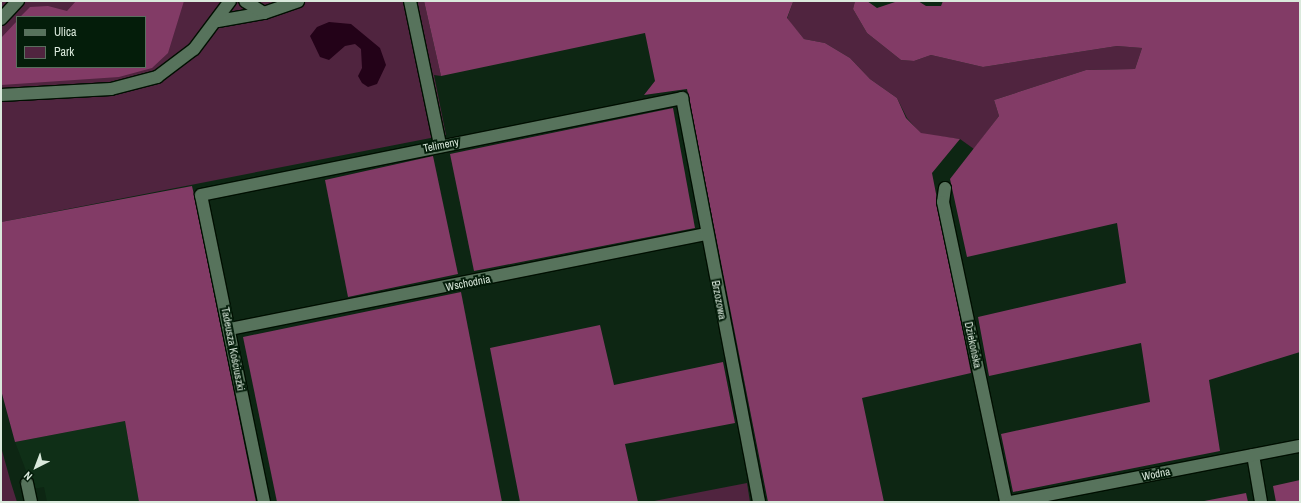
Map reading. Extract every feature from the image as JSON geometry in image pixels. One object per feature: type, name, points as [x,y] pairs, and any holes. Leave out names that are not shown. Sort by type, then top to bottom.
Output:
[{"type":"street","points":[[1,19],[18,1]]},
{"type":"street","points":[[1,95],[111,89],[141,83],[174,66],[218,21],[230,1]]},
{"type":"street","points":[[245,1],[264,13]]},
{"type":"street","points":[[218,21],[264,13],[298,1]]},
{"type":"street","points":[[410,1],[440,146]]},
{"type":"street","name":"Telimeny","points":[[201,195],[682,98]]},
{"type":"street","name":"Brzozowa","points":[[682,98],[706,234],[759,502]]},
{"type":"street","name":"Dziekońska","points":[[945,188],[944,202],[1006,502]]},
{"type":"street","name":"Tadeusza Kościuszki","points":[[201,195],[230,329],[264,502]]},
{"type":"street","name":"Wschodnia","points":[[230,329],[706,234]]},
{"type":"street","name":"Wodna","points":[[1011,502],[1300,446]]},
{"type":"street","points":[[1252,455],[1261,502]]},
{"type":"street","points":[[27,483],[32,502]]},
{"type":"shaded area","points":[[76,1],[184,1],[168,53],[152,68],[119,77],[1,85],[1,38],[16,22],[16,68],[146,68],[146,16],[21,16],[30,7],[48,6],[67,11]]},
{"type":"shaded area","points":[[424,1],[805,1],[793,2],[787,18],[804,39],[825,43],[850,58],[870,79],[897,98],[906,118],[921,133],[960,139],[932,173],[971,373],[862,398],[884,502],[768,502],[687,89],[644,95],[655,81],[645,33],[441,76]]},
{"type":"shaded area","points":[[855,1],[867,1],[877,8],[898,1],[918,1],[926,6],[941,6],[943,1],[1300,1],[1300,352],[1209,380],[1220,451],[1013,492],[1001,434],[1150,402],[1141,343],[989,376],[978,317],[1126,283],[1117,223],[967,257],[950,179],[999,116],[994,100],[1086,70],[1135,69],[1142,48],[1117,46],[983,67],[931,55],[914,61],[901,60],[867,33],[853,9]]},
{"type":"shaded area","points":[[329,22],[351,24],[380,48],[386,65],[377,84],[368,87],[362,83],[358,76],[362,68],[361,49],[355,44],[345,46],[329,60],[320,57],[310,36],[317,27]]},
{"type":"shaded area","points":[[673,108],[695,228],[474,271],[450,154]]},
{"type":"shaded area","points":[[433,156],[458,274],[348,297],[325,180]]},
{"type":"shaded area","points":[[192,186],[256,502],[139,502],[125,421],[15,442],[1,390],[1,222]]},
{"type":"shaded area","points":[[461,292],[502,502],[277,502],[243,337]]},
{"type":"shaded area","points":[[600,325],[614,385],[723,362],[735,423],[625,444],[638,502],[520,502],[490,348]]},
{"type":"shaded area","points":[[125,421],[139,502],[47,502],[44,487],[33,489],[15,442]]},
{"type":"shaded area","points":[[1300,480],[1300,502],[1276,502],[1273,486]]},
{"type":"shaded area","points":[[1246,493],[1248,502],[1199,502]]},
{"type":"green space","points":[[1,1],[424,1],[441,76],[434,75],[446,135],[1,222]]},
{"type":"green space","points":[[855,1],[853,9],[867,33],[901,60],[914,61],[931,55],[983,67],[1117,46],[1142,48],[1135,69],[1086,70],[994,100],[999,116],[974,149],[960,139],[921,134],[907,118],[897,98],[870,79],[850,58],[825,43],[804,39],[787,19],[793,2]]},
{"type":"green space","points":[[1,447],[11,483],[17,502],[1,501]]},
{"type":"green space","points":[[747,483],[750,502],[649,502]]}]
